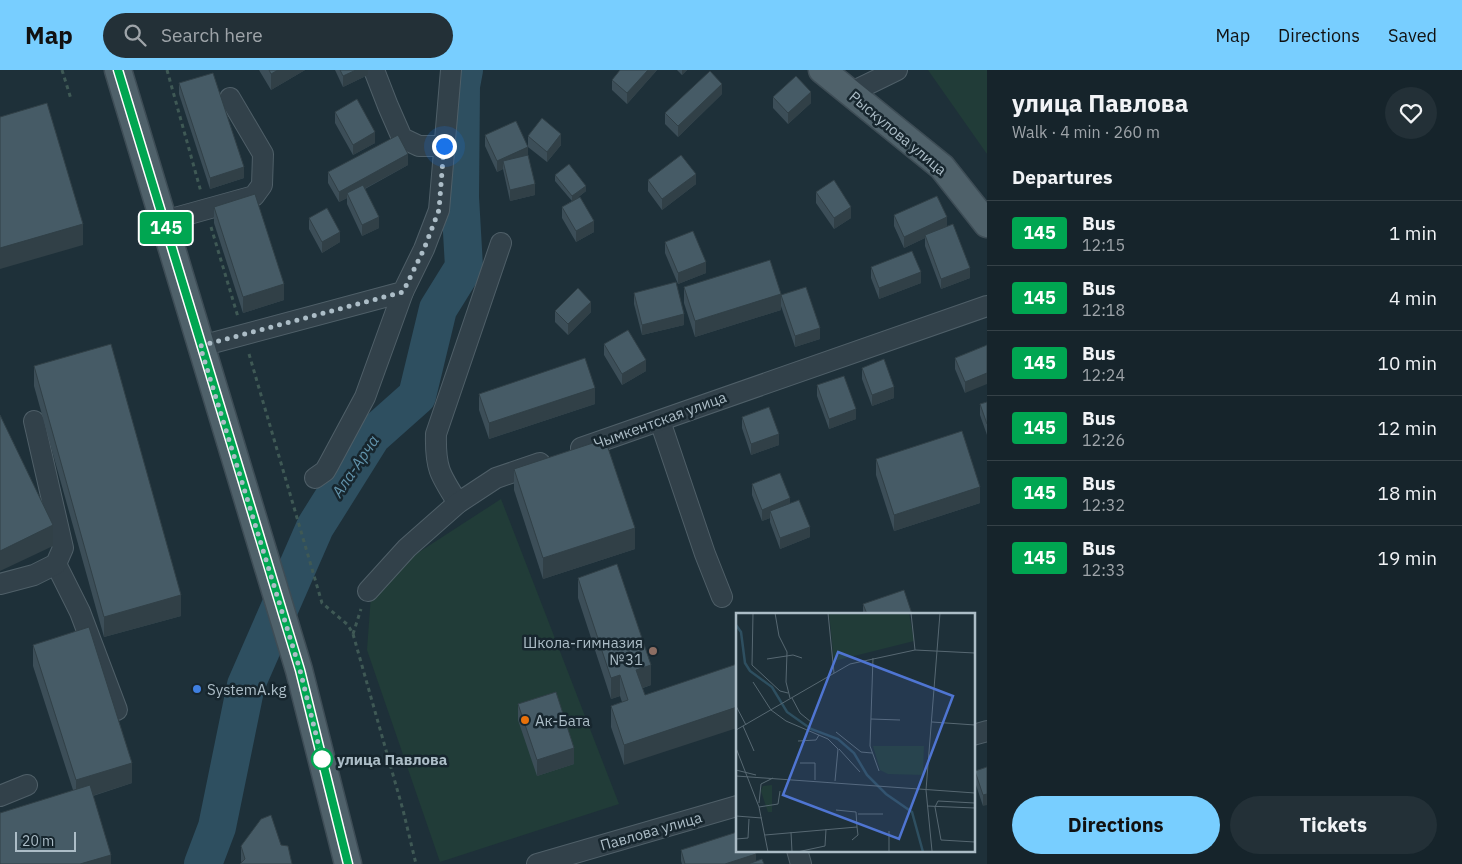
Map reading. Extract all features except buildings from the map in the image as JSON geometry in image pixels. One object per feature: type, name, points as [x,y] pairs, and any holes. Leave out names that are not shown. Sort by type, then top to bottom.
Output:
[{"type":"main road","points":[[118,70],[200,346],[300,670],[348,864]]},
{"type":"main road","name":"Рыскулова улица","points":[[822,70],[942,167],[987,224]]},
{"type":"street","points":[[374,70],[402,138],[419,146],[444,146]]},
{"type":"street","points":[[314,478],[325,471],[365,397],[403,292],[424,249],[439,210],[451,70]]},
{"type":"street","points":[[850,93],[897,70]]},
{"type":"street","points":[[164,221],[254,196],[262,185],[264,154],[230,98]]},
{"type":"street","points":[[458,503],[441,477],[435,458],[436,434],[501,243]]},
{"type":"street","points":[[200,346],[403,292]]},
{"type":"street","name":"Чымкентская улица","points":[[368,591],[407,548],[458,503],[496,478],[987,306]]},
{"type":"street","points":[[0,584],[34,575],[56,564],[63,548],[34,421]]},
{"type":"street","points":[[660,421],[705,554],[722,597]]},
{"type":"street","points":[[56,564],[80,612],[117,710]]},
{"type":"street","points":[[974,735],[987,731]]},
{"type":"street","points":[[0,796],[27,785]]},
{"type":"street","name":"Павлова улица","points":[[537,864],[736,806]]},
{"type":"path","points":[[62,70],[71,99]]},
{"type":"path","points":[[166,70],[322,603],[348,626],[353,634],[403,810],[416,864]]},
{"type":"path","points":[[353,634],[368,591]]},
{"type":"green space","points":[[928,70],[987,70],[987,154]]},
{"type":"green space","points":[[501,499],[619,804],[440,862],[367,650],[371,595],[413,556]]},
{"type":"waterway","name":"Ала-Арча","points":[[203,864],[217,827],[246,685],[315,527],[372,436],[417,396],[438,309],[464,267],[460,197],[461,86],[464,70]]},
{"type":"bus line","name":"145","points":[[118,70],[200,346],[300,670],[348,864]]},
{"type":"place","name":"Школа-гимназия №31","points":[[653,651]]},
{"type":"place","name":"SystemA.kg","points":[[197,689]]},
{"type":"place","name":"Ак-Бата","points":[[525,720]]},
{"type":"place","name":"улица Павлова","points":[[322,759]]},
{"type":"route","points":[[322,759],[300,670],[200,346],[403,292],[424,249],[439,210],[444,146]]}]
